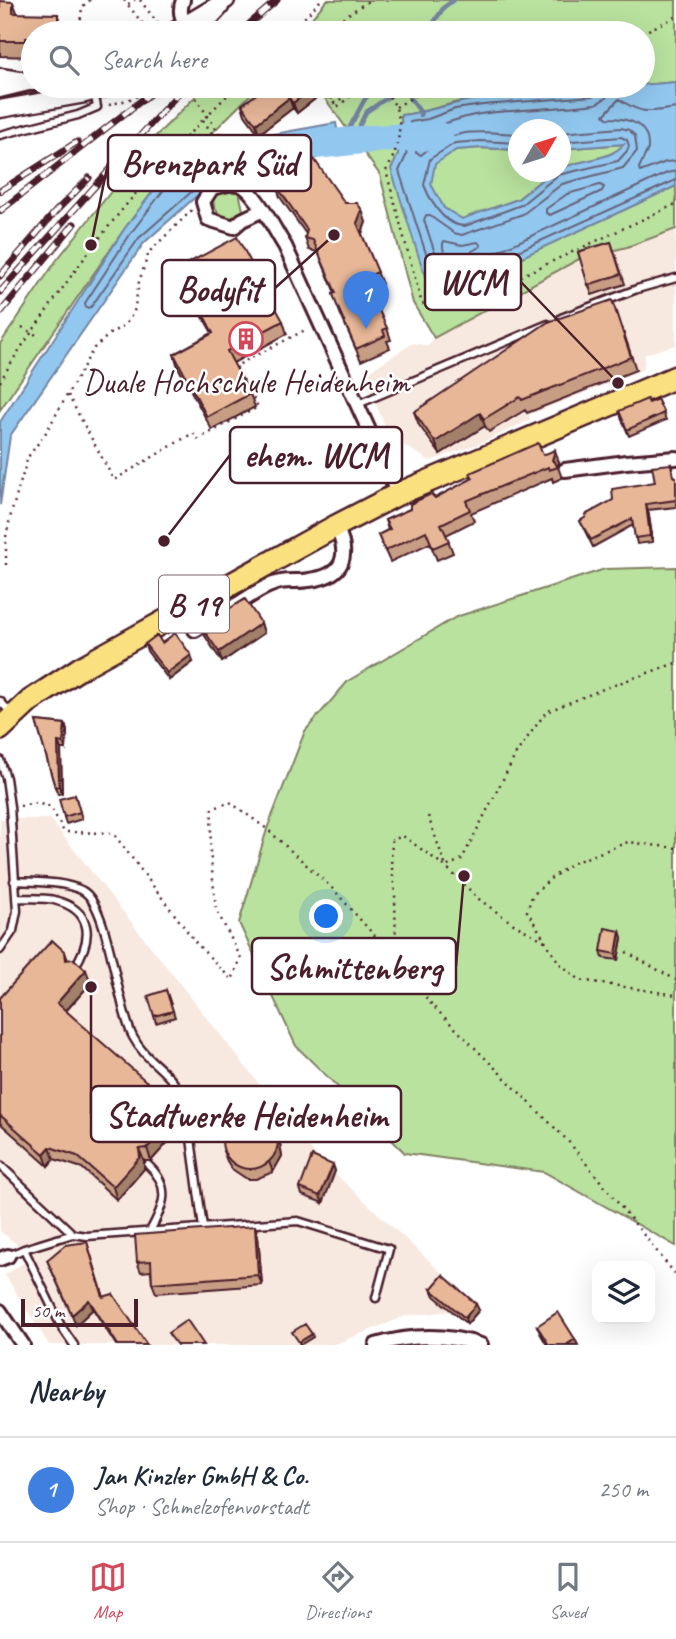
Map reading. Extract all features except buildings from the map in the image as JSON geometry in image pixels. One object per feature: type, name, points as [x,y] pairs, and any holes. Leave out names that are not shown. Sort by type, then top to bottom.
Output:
[{"type":"main road","name":"B 19","points":[[4,715],[82,667],[398,494],[676,377]]},
{"type":"street","points":[[183,0],[180,11],[186,21]]},
{"type":"street","points":[[0,77],[21,81]]},
{"type":"street","points":[[0,91],[21,86]]},
{"type":"street","points":[[0,109],[52,98]]},
{"type":"street","points":[[236,168],[285,246],[398,494]]},
{"type":"street","points":[[248,188],[236,183],[212,188],[203,202],[208,219],[234,227],[263,210]]},
{"type":"street","points":[[565,470],[676,458]]},
{"type":"street","points":[[195,630],[272,585],[282,581],[320,578],[340,566],[345,549],[336,526]]},
{"type":"street","points":[[0,1311],[23,1345]]},
{"type":"street","points":[[376,1345],[400,1338],[430,1336],[481,1345]]},
{"type":"lane","points":[[0,135],[78,115],[97,107],[96,98]]},
{"type":"lane","points":[[356,405],[580,310],[676,278]]},
{"type":"lane","points":[[0,760],[11,814],[17,911],[13,931],[0,950]]},
{"type":"lane","points":[[14,881],[70,886],[86,892],[96,908],[126,1020],[134,1040],[183,1092],[203,1228]]},
{"type":"lane","points":[[16,898],[52,900],[76,909],[87,929],[85,951],[74,968]]},
{"type":"lane","points":[[0,1165],[73,1234]]},
{"type":"lane","points":[[148,1165],[157,1173],[164,1195],[150,1231]]},
{"type":"lane","points":[[4,1257],[73,1234],[87,1236],[299,1221],[389,1249],[376,1298]]},
{"type":"lane","points":[[24,1249],[61,1326],[74,1345]]},
{"type":"path","points":[[80,21],[82,7],[90,0]]},
{"type":"path","points":[[124,0],[141,21]]},
{"type":"path","points":[[128,4],[135,0]]},
{"type":"path","points":[[141,0],[152,16]]},
{"type":"path","points":[[302,21],[321,0]]},
{"type":"path","points":[[338,21],[370,0]]},
{"type":"path","points":[[655,27],[676,17]]},
{"type":"path","points":[[107,105],[135,98]]},
{"type":"path","points":[[196,98],[241,166],[246,174],[262,183],[289,173],[291,164],[287,158],[271,156],[241,166],[236,168],[202,119]]},
{"type":"path","points":[[0,383],[31,332],[109,224],[169,154],[224,98]]},
{"type":"path","points":[[334,104],[340,98]]},
{"type":"path","points":[[331,99],[337,107],[348,98]]},
{"type":"path","points":[[389,98],[396,107],[398,137],[395,155],[386,171],[422,304],[456,306],[676,204]]},
{"type":"path","points":[[396,107],[412,98]]},
{"type":"path","points":[[6,565],[6,537],[10,513],[28,457],[45,434],[94,348],[125,325],[134,312],[139,282],[149,252],[189,212],[203,202]]},
{"type":"path","points":[[145,248],[149,252]]},
{"type":"path","points":[[68,395],[114,480],[193,433],[198,439],[258,407],[235,364],[320,322]]},
{"type":"path","points":[[22,327],[40,337]]},
{"type":"path","points":[[446,867],[462,859],[517,752],[546,712],[676,663]]},
{"type":"path","points":[[22,806],[36,803],[51,807],[64,832],[113,832],[197,944],[232,980],[241,958],[216,909],[210,851],[212,809],[230,802],[267,829],[334,890],[442,1014],[568,1141],[676,1275]]},
{"type":"path","points":[[428,816],[446,867]]},
{"type":"path","points":[[396,960],[392,840],[403,836],[446,867],[480,900],[514,925],[545,941]]},
{"type":"path","points":[[676,848],[628,842],[573,863],[533,895],[527,911],[559,963],[580,980],[676,995]]},
{"type":"path","points":[[626,952],[676,980]]},
{"type":"shaded area","points":[[676,229],[676,345],[645,354],[644,369],[529,415],[530,420],[479,444],[430,461],[390,437],[363,375],[413,343],[428,346],[434,338],[579,259],[627,247]]},
{"type":"shaded area","points":[[0,819],[50,819],[316,1156],[480,1308],[406,1316],[333,1345],[49,1345],[5,1275],[33,1257],[0,1231]]},
{"type":"green space","points":[[327,0],[676,0],[676,82],[655,84],[655,21],[309,21]]},
{"type":"green space","points":[[194,98],[247,98],[167,173],[125,228],[0,410],[0,344],[56,261],[152,140]]},
{"type":"green space","points":[[325,98],[480,98],[401,115],[401,143],[392,169],[407,214],[463,287],[498,268],[676,186],[676,229],[627,247],[579,259],[434,338],[413,303],[380,175]]},
{"type":"green space","points":[[625,144],[610,154],[571,165],[571,148]]},
{"type":"green space","points":[[508,149],[508,182],[539,182],[518,199],[462,219],[444,208],[430,184],[434,164],[456,150]]},
{"type":"green space","points":[[223,192],[239,192],[243,210],[230,221],[217,212],[213,201],[212,196]]},
{"type":"green space","points":[[676,567],[676,1246],[544,1172],[405,1153],[296,1046],[239,923],[267,829],[305,731],[348,681],[456,617],[605,569]]},
{"type":"water","points":[[676,82],[676,186],[498,268],[463,287],[443,287],[428,280],[422,267],[391,169],[400,143],[401,115],[482,98],[655,98],[655,84]],"holes":[[[508,119],[571,119],[571,148],[624,144],[603,157],[571,165],[571,182],[539,182],[518,199],[462,219],[444,208],[431,184],[435,164],[456,150],[508,149]]]},
{"type":"water","points":[[336,123],[339,139],[239,158],[144,243],[10,436],[0,505],[0,422],[125,228],[167,173],[229,142]]},
{"type":"waterway","points":[[435,21],[444,7],[454,0]]},
{"type":"waterway","points":[[341,143],[366,98]]},
{"type":"waterway","points":[[352,141],[366,112],[387,98]]},
{"type":"waterway","points":[[410,98],[420,115]]},
{"type":"waterway","points":[[260,151],[371,139],[439,136]]},
{"type":"railway","points":[[253,21],[277,0]]},
{"type":"railway","points":[[0,211],[145,98]]},
{"type":"railway","points":[[0,292],[174,98]]},
{"type":"railway","points":[[0,191],[77,142]]},
{"type":"railway","points":[[0,276],[56,211],[89,178]]},
{"type":"railway","points":[[0,313],[74,224]]},
{"type":"place","name":"Bodyfit","points":[[334,235]]},
{"type":"place","name":"Brenzpark Süd","points":[[91,245]]},
{"type":"place","name":"Jan Kinzler GmbH & Co.","points":[[366,329]]},
{"type":"place","name":"Duale Hochschule Heidenheim","points":[[246,339]]},
{"type":"place","name":"WCM","points":[[618,383]]},
{"type":"place","name":"ehem. WCM","points":[[164,541]]},
{"type":"place","name":"Schmittenberg","points":[[464,876]]},
{"type":"place","name":"Stadtwerke Heidenheim","points":[[91,987]]}]
